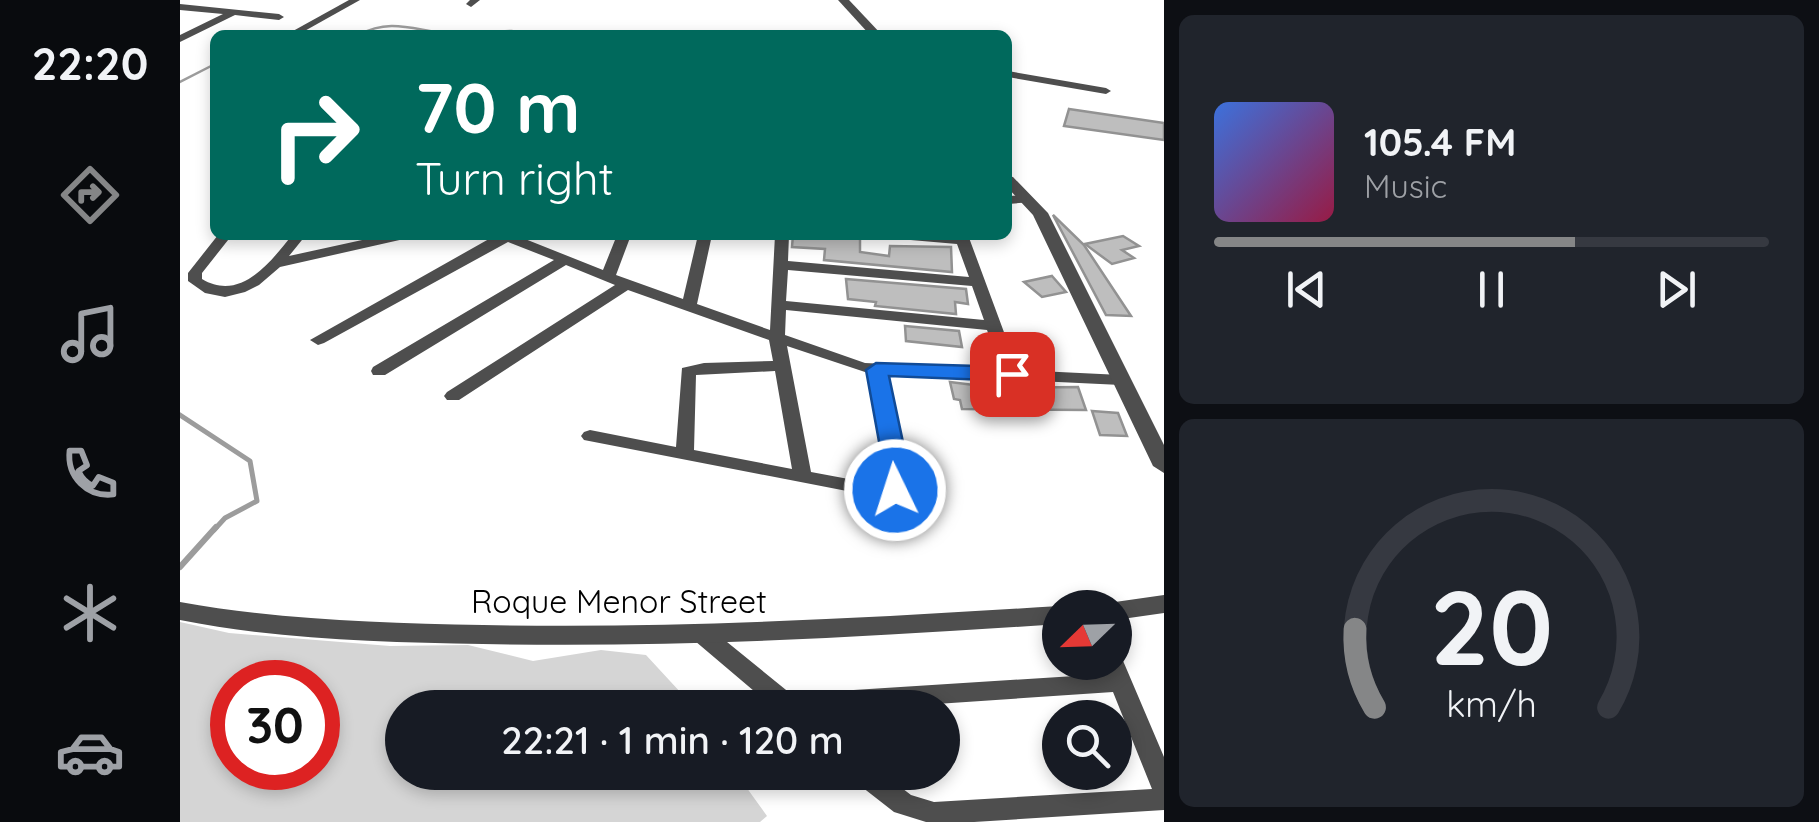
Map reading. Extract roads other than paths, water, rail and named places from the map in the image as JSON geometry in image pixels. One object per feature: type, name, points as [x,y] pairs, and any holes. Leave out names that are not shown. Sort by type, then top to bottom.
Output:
[{"type":"street","points":[[180,6],[191,0]]},
{"type":"street","points":[[211,10],[232,0]]},
{"type":"street","points":[[250,14],[276,0]]},
{"type":"street","points":[[300,30],[356,0]]},
{"type":"street","points":[[843,0],[871,30]]},
{"type":"street","points":[[180,6],[279,17]]},
{"type":"street","points":[[182,38],[232,12]]},
{"type":"street","points":[[180,22],[207,26]]},
{"type":"street","points":[[1012,75],[1106,91]]},
{"type":"street","points":[[1017,200],[1040,214],[1059,248],[1164,466]]},
{"type":"street","points":[[221,240],[195,273],[195,282],[227,292],[246,288],[279,263],[295,240]]},
{"type":"street","points":[[279,263],[370,240]]},
{"type":"street","points":[[318,340],[498,240]]},
{"type":"street","points":[[608,277],[622,240]]},
{"type":"street","points":[[689,305],[705,240]]},
{"type":"street","points":[[781,240],[777,338],[803,478]]},
{"type":"street","points":[[963,240],[1012,374]]},
{"type":"street","points":[[538,241],[564,260],[626,284],[876,370],[1121,380]]},
{"type":"street","points":[[379,371],[564,260]]},
{"type":"street","points":[[778,265],[980,282]]},
{"type":"street","points":[[452,396],[626,284]]},
{"type":"street","points":[[778,305],[992,326]]},
{"type":"street","points":[[685,454],[688,372],[782,366]]},
{"type":"street","points":[[590,436],[877,493],[899,487],[876,370]]},
{"type":"street","points":[[1132,609],[1164,604]]},
{"type":"street","name":"Roque Menor Street","points":[[180,611],[283,626],[388,632],[703,635],[1042,616]]},
{"type":"street","points":[[703,635],[769,690]]},
{"type":"street","points":[[943,690],[1042,680]]},
{"type":"street","points":[[1120,680],[1164,788]]},
{"type":"street","points":[[885,790],[903,804],[934,813],[1164,799]]},
{"type":"waterway","points":[[369,30],[395,26],[425,30]]},
{"type":"waterway","points":[[180,82],[210,67]]},
{"type":"waterway","points":[[180,415],[250,461],[257,501],[225,518],[214,530]]},
{"type":"waterway","points":[[180,567],[216,527]]}]
